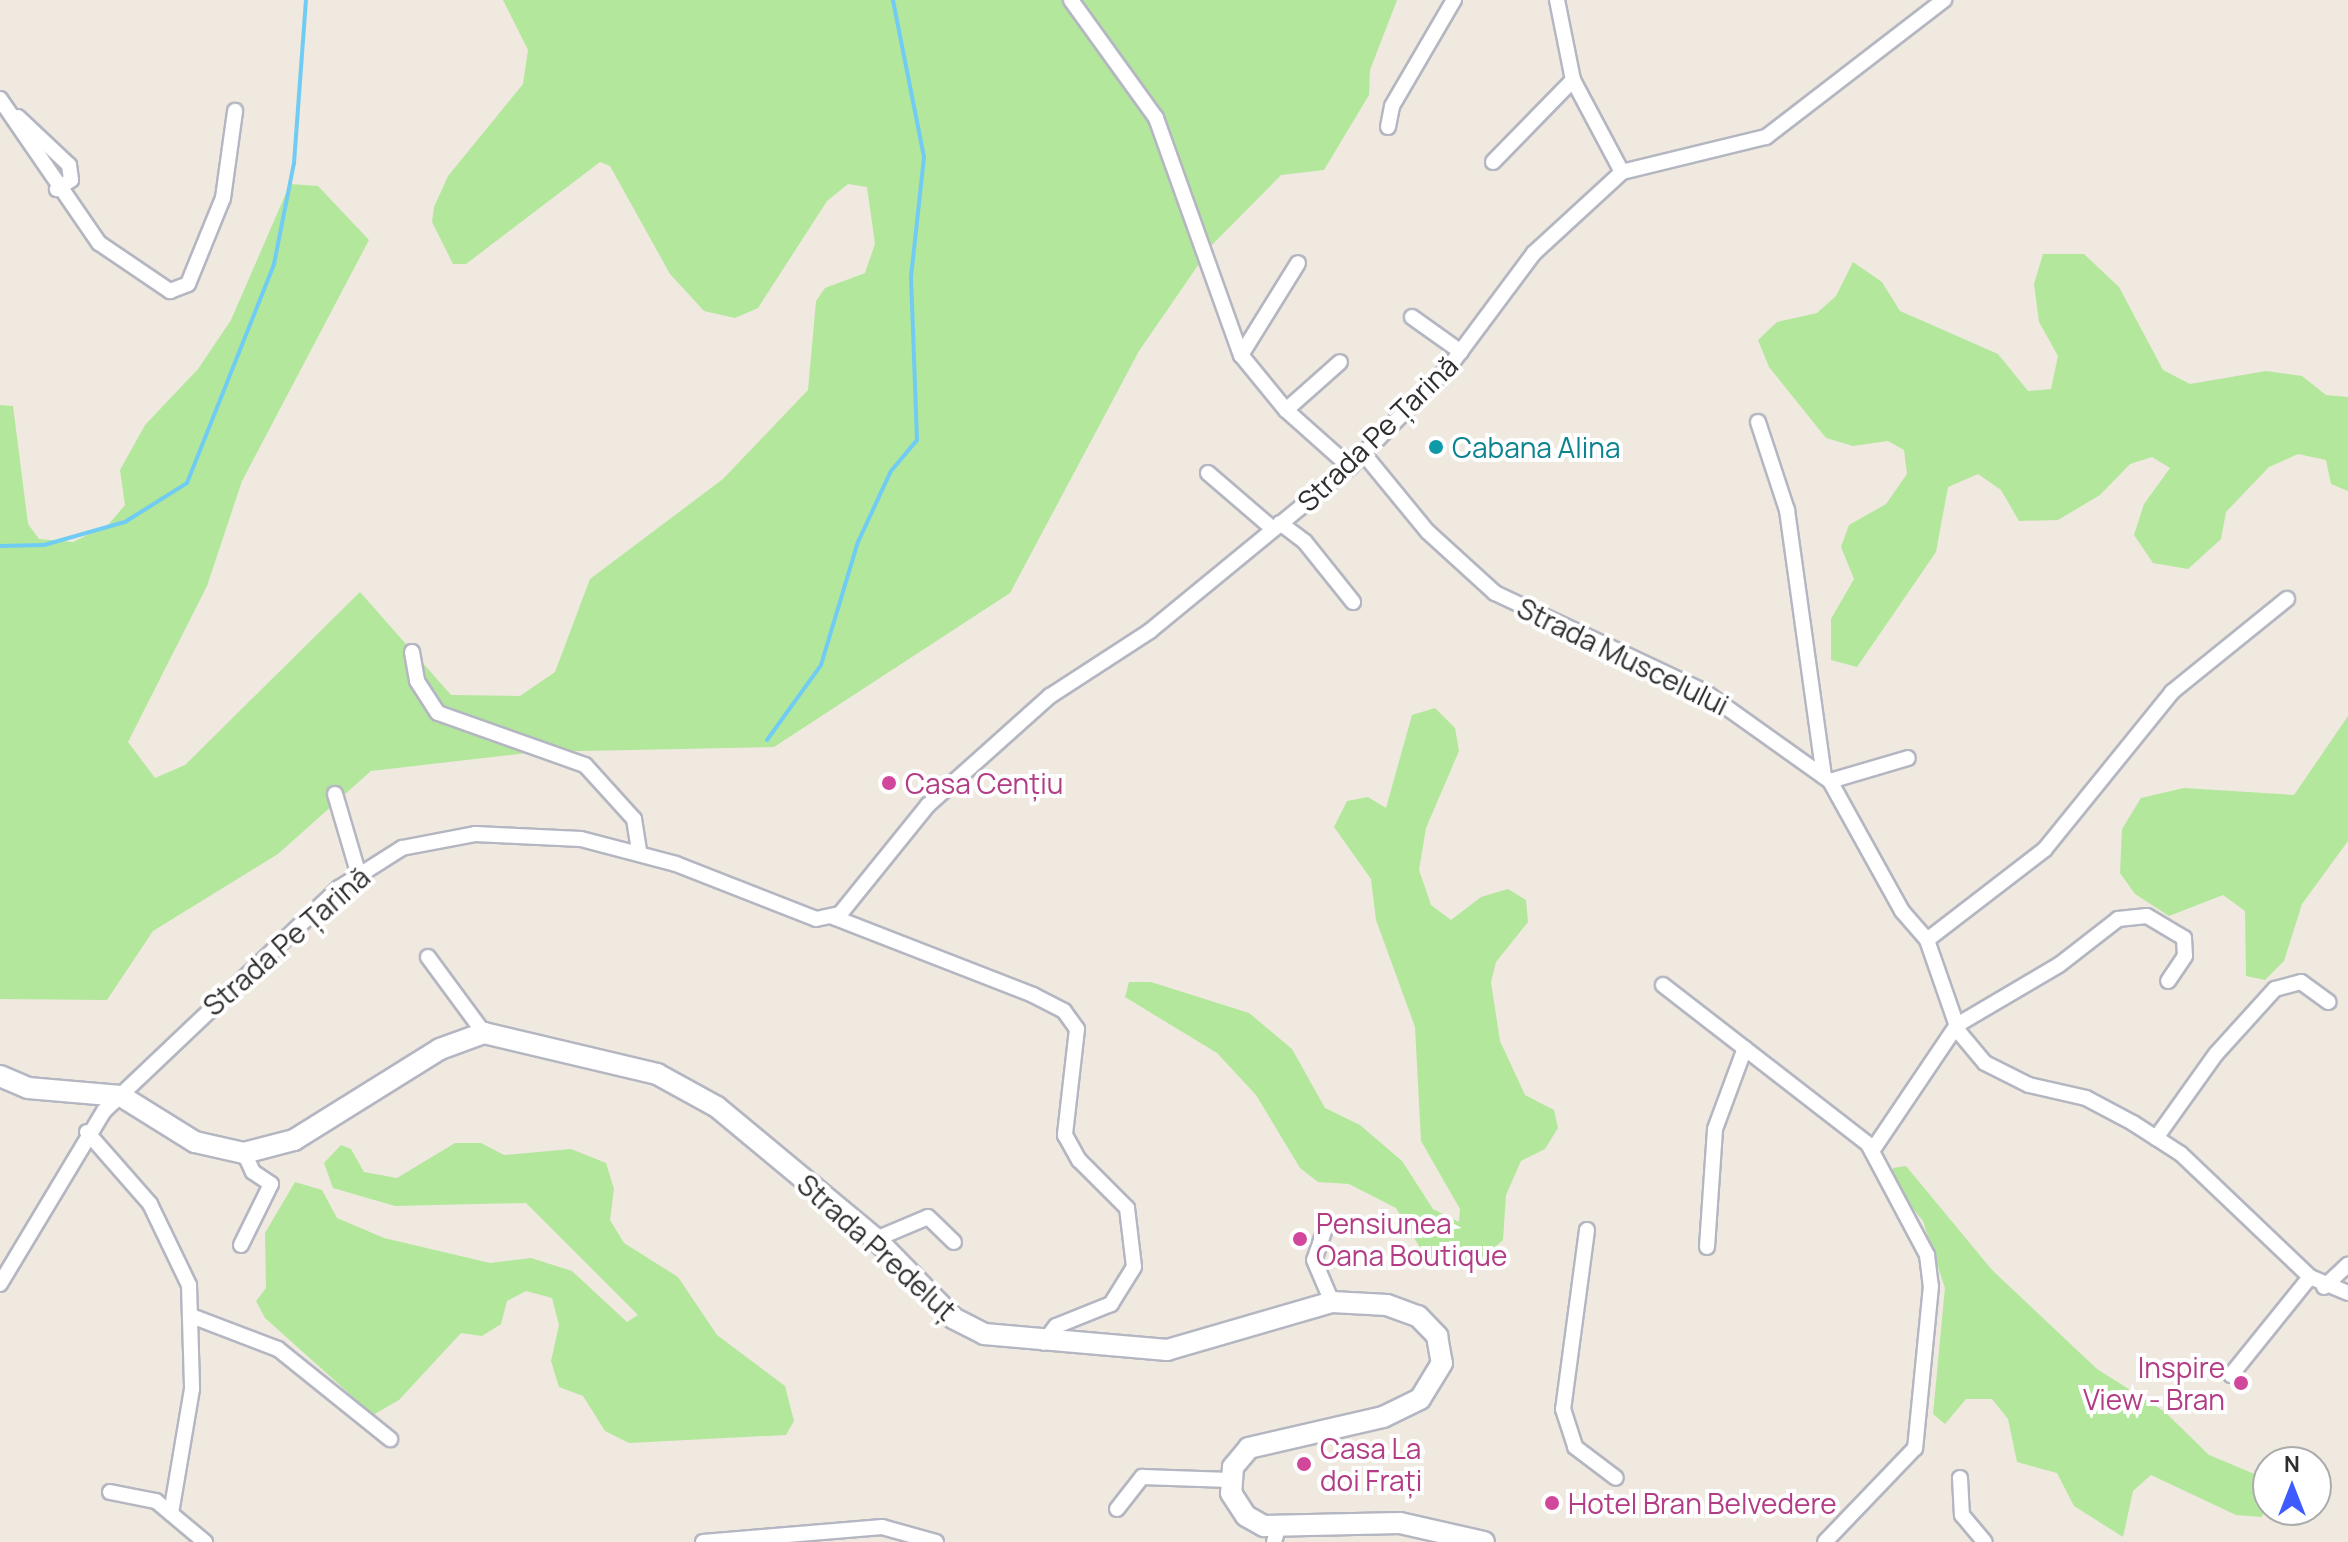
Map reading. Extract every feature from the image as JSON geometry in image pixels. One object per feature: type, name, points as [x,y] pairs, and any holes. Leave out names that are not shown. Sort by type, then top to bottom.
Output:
[{"type":"main road","points":[[0,1076],[37,1090],[121,1096],[195,1142],[244,1153],[294,1140],[440,1049],[484,1033]]},
{"type":"main road","name":"Strada Predeluț","points":[[484,1033],[689,1088],[876,1239],[966,1327],[1043,1343],[1186,1349],[1288,1310],[1332,1302],[1387,1305],[1418,1316],[1437,1336],[1439,1375],[1403,1410],[1249,1448],[1230,1480]]},
{"type":"main road","points":[[1230,1480],[1239,1509],[1276,1535],[1400,1523],[1484,1542]]},
{"type":"street","points":[[1071,0],[1156,118],[1241,355],[1286,410],[1350,467]]},
{"type":"street","points":[[1388,127],[1392,106],[1454,0]]},
{"type":"street","points":[[1557,0],[1573,80],[1622,172]]},
{"type":"street","name":"Strada Pe Țarină","points":[[833,917],[928,805],[1050,696],[1150,631],[1350,467],[1461,352],[1534,253],[1622,172],[1766,137],[1944,0]]},
{"type":"street","points":[[1493,162],[1573,80]]},
{"type":"street","points":[[0,99],[69,165],[71,180],[57,189]]},
{"type":"street","points":[[17,116],[30,153],[110,255],[161,289],[178,291],[188,284],[227,185],[235,111]]},
{"type":"street","points":[[1241,355],[1298,263]]},
{"type":"street","points":[[1412,317],[1461,352]]},
{"type":"street","points":[[1286,410],[1340,362]]},
{"type":"street","points":[[1758,422],[1787,510],[1827,779],[1908,758]]},
{"type":"street","name":"Strada Muscelului","points":[[1363,453],[1437,541],[1495,593],[1705,692],[1827,779],[1902,911],[1927,940],[1957,1025],[1972,1051],[1999,1072],[2086,1098],[2156,1138],[2310,1277],[2324,1287],[2348,1293]]},
{"type":"street","points":[[1208,473],[1276,525],[1305,542],[1353,602]]},
{"type":"street","points":[[1927,940],[2045,849],[2172,692],[2287,599]]},
{"type":"street","points":[[412,652],[417,681],[438,713],[585,765],[628,810],[639,852]]},
{"type":"street","points":[[335,794],[358,872]]},
{"type":"street","name":"Strada Pe Țarină","points":[[0,1284],[87,1132],[252,964],[358,872],[417,842],[461,835],[581,839],[639,852],[807,916],[833,917],[1033,995],[1064,1011],[1077,1029],[1065,1135],[1079,1160],[1127,1208],[1134,1267],[1111,1304],[1056,1326],[1043,1343]]},
{"type":"street","points":[[1872,1151],[1957,1025],[2126,916],[2147,916],[2184,938],[2185,956],[2168,981]]},
{"type":"street","points":[[428,957],[484,1033]]},
{"type":"street","points":[[2156,1138],[2216,1054],[2275,989],[2301,982],[2329,1002]]},
{"type":"street","points":[[1663,985],[1872,1151],[1930,1267],[1916,1439],[1910,1454],[1825,1542]]},
{"type":"street","points":[[1707,1247],[1715,1129],[1745,1048]]},
{"type":"street","points":[[87,1132],[150,1204],[180,1260],[194,1317],[192,1389],[176,1517],[183,1542]]},
{"type":"street","points":[[241,1245],[271,1184],[253,1172],[244,1153]]},
{"type":"street","points":[[876,1239],[928,1217],[954,1242]]},
{"type":"street","points":[[1327,1223],[1314,1260],[1332,1302]]},
{"type":"street","points":[[1587,1230],[1563,1409],[1575,1447],[1616,1478]]},
{"type":"street","points":[[2324,1287],[2348,1265]]},
{"type":"street","points":[[2231,1375],[2310,1277]]},
{"type":"street","points":[[194,1317],[278,1349],[390,1439]]},
{"type":"street","points":[[1117,1509],[1142,1477],[1230,1480]]},
{"type":"street","points":[[1960,1478],[1962,1515],[1985,1542]]},
{"type":"street","points":[[110,1492],[140,1494],[176,1517],[205,1542]]},
{"type":"street","points":[[703,1542],[882,1527],[936,1542]]},
{"type":"green space","points":[[503,0],[1397,0],[1370,70],[1369,95],[1324,170],[1281,175],[1212,245],[1139,351],[1010,593],[774,747],[535,752],[371,771],[278,854],[153,931],[107,1000],[0,999],[0,405],[13,406],[28,524],[39,539],[73,542],[108,525],[125,505],[120,470],[145,425],[198,369],[231,320],[290,184],[318,186],[369,240],[242,481],[207,586],[128,742],[155,778],[185,765],[360,592],[451,695],[520,696],[555,672],[590,579],[723,479],[808,390],[816,301],[825,288],[865,273],[875,244],[867,187],[848,184],[827,201],[758,308],[735,318],[704,311],[670,274],[610,166],[600,162],[466,264],[453,264],[432,222],[434,207],[448,176],[523,84],[528,50]]},
{"type":"green space","points":[[2043,254],[2084,254],[2119,287],[2163,370],[2190,384],[2266,371],[2302,376],[2326,395],[2348,397],[2348,491],[2331,484],[2326,460],[2298,454],[2269,467],[2226,512],[2221,539],[2188,569],[2153,563],[2134,535],[2144,504],[2170,468],[2152,457],[2130,464],[2100,495],[2058,520],[2019,521],[2001,490],[1978,474],[1948,487],[1936,552],[1857,667],[1831,660],[1831,619],[1854,579],[1841,547],[1849,525],[1886,504],[1907,474],[1904,450],[1888,441],[1853,446],[1826,438],[1769,367],[1758,340],[1777,322],[1817,313],[1836,296],[1853,262],[1882,282],[1900,311],[1998,354],[2028,391],[2051,389],[2058,356],[2039,322],[2034,284]]},
{"type":"green space","points":[[1435,708],[1455,728],[1459,751],[1426,828],[1419,870],[1431,905],[1451,920],[1481,897],[1508,889],[1526,900],[1528,922],[1496,962],[1491,982],[1500,1041],[1525,1095],[1554,1110],[1558,1128],[1545,1149],[1521,1161],[1506,1195],[1503,1240],[1484,1257],[1453,1261],[1427,1259],[1396,1208],[1349,1184],[1318,1182],[1300,1168],[1256,1095],[1217,1053],[1125,997],[1129,982],[1151,982],[1249,1013],[1292,1049],[1325,1108],[1360,1125],[1402,1161],[1433,1209],[1459,1222],[1460,1209],[1421,1141],[1415,1027],[1376,920],[1371,879],[1334,827],[1347,801],[1368,797],[1386,808],[1412,715]]},
{"type":"green space","points":[[2348,716],[2348,841],[2302,904],[2284,961],[2265,980],[2246,976],[2245,911],[2223,895],[2169,916],[2135,894],[2120,873],[2122,829],[2141,798],[2184,788],[2294,795]]},
{"type":"green space","points":[[455,1143],[481,1143],[504,1155],[571,1149],[606,1163],[614,1189],[610,1220],[624,1243],[678,1277],[717,1335],[785,1386],[794,1421],[786,1435],[629,1443],[605,1431],[583,1396],[559,1387],[551,1361],[559,1325],[552,1298],[526,1291],[507,1301],[501,1324],[482,1336],[461,1333],[399,1400],[373,1415],[265,1318],[256,1301],[266,1288],[265,1233],[295,1182],[322,1190],[337,1218],[384,1238],[490,1263],[531,1258],[572,1271],[627,1322],[638,1315],[526,1203],[395,1206],[333,1188],[324,1163],[341,1145],[351,1149],[364,1172],[397,1178]]},
{"type":"green space","points":[[1906,1166],[1992,1270],[2097,1369],[2165,1412],[2209,1455],[2252,1473],[2252,1516],[2236,1515],[2151,1475],[2133,1491],[2123,1537],[2074,1506],[2057,1473],[2017,1462],[2008,1419],[1992,1399],[1966,1399],[1945,1424],[1933,1414],[1945,1288],[1923,1221],[1890,1180],[1893,1168]]},
{"type":"waterway","points":[[0,546],[44,545],[125,522],[187,483],[274,264],[294,163],[306,0]]},
{"type":"waterway","points":[[767,740],[821,665],[858,542],[891,471],[917,440],[911,277],[924,157],[893,0]]},
{"type":"place","name":"Cabana Alina","points":[[1436,447]]},
{"type":"place","name":"Casa Cențiu","points":[[889,783]]},
{"type":"place","name":"Pensiunea Oana Boutique","points":[[1300,1239]]},
{"type":"place","name":"Inspire View - Bran","points":[[2241,1383]]},
{"type":"place","name":"Casa La doi Frați","points":[[1304,1464]]},
{"type":"place","name":"Hotel Bran Belvedere","points":[[1552,1503]]}]
